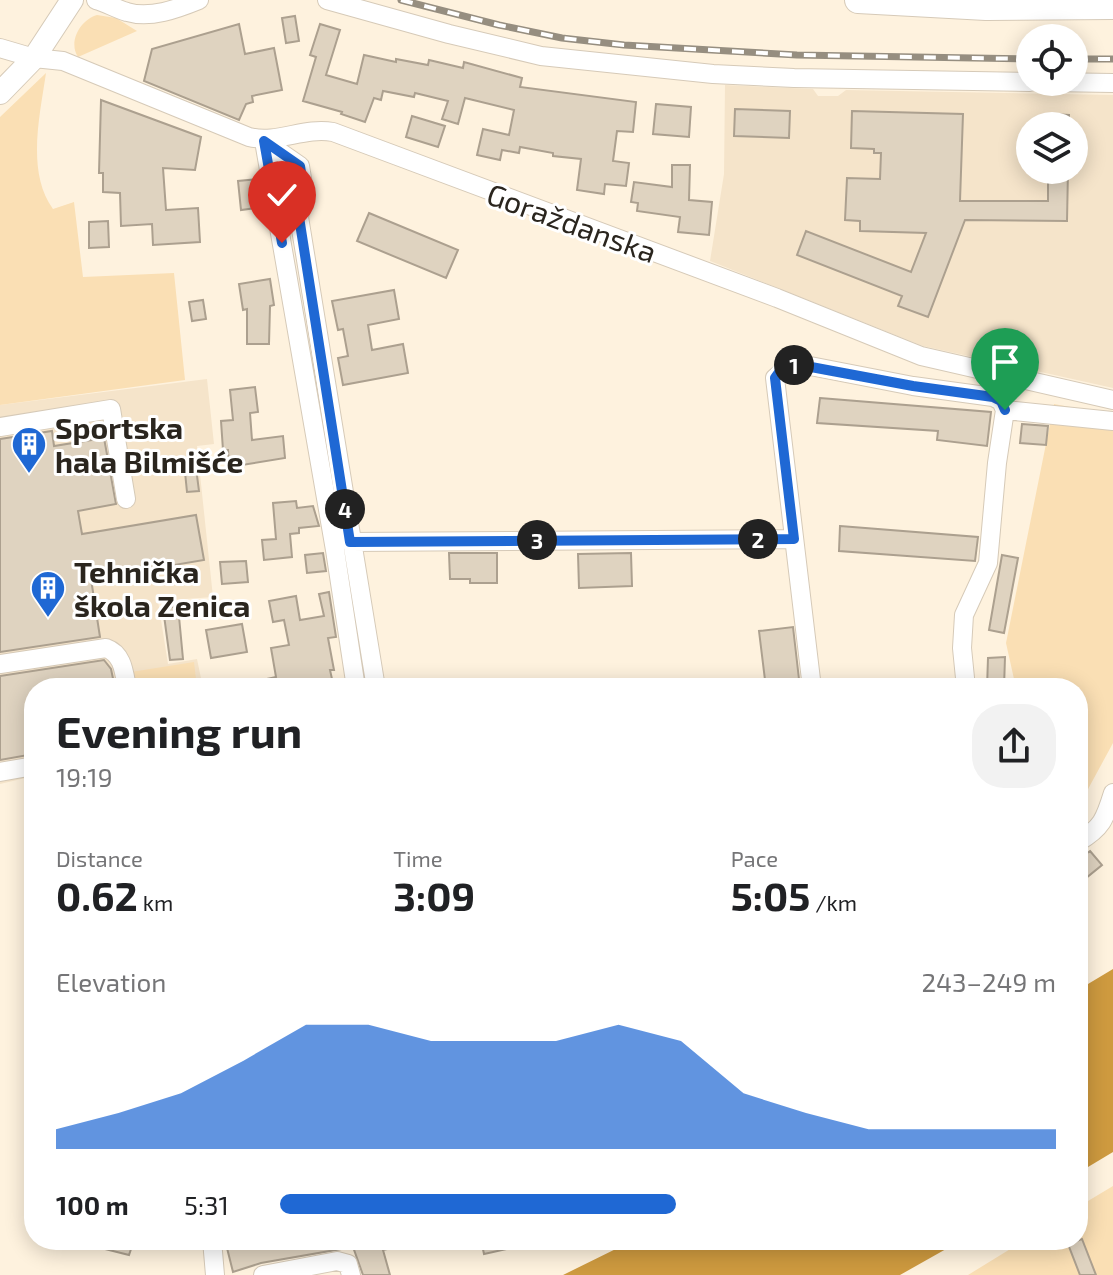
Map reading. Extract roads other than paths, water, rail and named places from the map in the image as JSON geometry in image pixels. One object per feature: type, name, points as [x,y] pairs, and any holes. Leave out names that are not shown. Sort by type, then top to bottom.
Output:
[{"type":"highway","points":[[858,0],[986,7],[1113,6]]},
{"type":"main road","points":[[0,93],[34,58],[68,7]]},
{"type":"street","points":[[68,7],[89,0]]},
{"type":"street","points":[[96,0],[131,14],[172,10],[199,0]]},
{"type":"street","points":[[327,0],[541,56],[740,75],[1016,82]]},
{"type":"street","points":[[0,48],[34,58],[63,61],[264,141],[300,166],[304,191],[299,217],[374,678]]},
{"type":"street","points":[[1088,83],[1113,83]]},
{"type":"street","name":"Goraždanska","points":[[264,141],[316,129],[333,132],[777,298],[921,356],[1113,400]]},
{"type":"street","points":[[264,141],[354,678]]},
{"type":"street","points":[[811,678],[775,378],[780,371],[795,364],[993,397],[1001,401],[1005,410],[988,563],[964,615],[962,648],[965,678]]},
{"type":"street","points":[[0,427],[111,409],[126,499]]},
{"type":"street","points":[[1005,410],[1113,421]]},
{"type":"street","points":[[350,542],[794,539]]},
{"type":"street","points":[[0,664],[106,648],[114,650],[120,658],[125,678]]},
{"type":"street","points":[[0,772],[24,768]]},
{"type":"street","points":[[1088,837],[1104,821],[1113,793]]},
{"type":"street","points":[[213,1250],[215,1275]]},
{"type":"street","points":[[263,1275],[337,1261],[348,1264],[351,1275]]},
{"type":"railway","points":[[401,0],[562,38],[624,45],[797,55],[1016,59]]},
{"type":"railway","points":[[1088,59],[1113,59]]},
{"type":"place","name":"Sportska hala Bilmišće","points":[[29,475]]},
{"type":"place","name":"Tehnička škola Zenica","points":[[48,619]]}]
